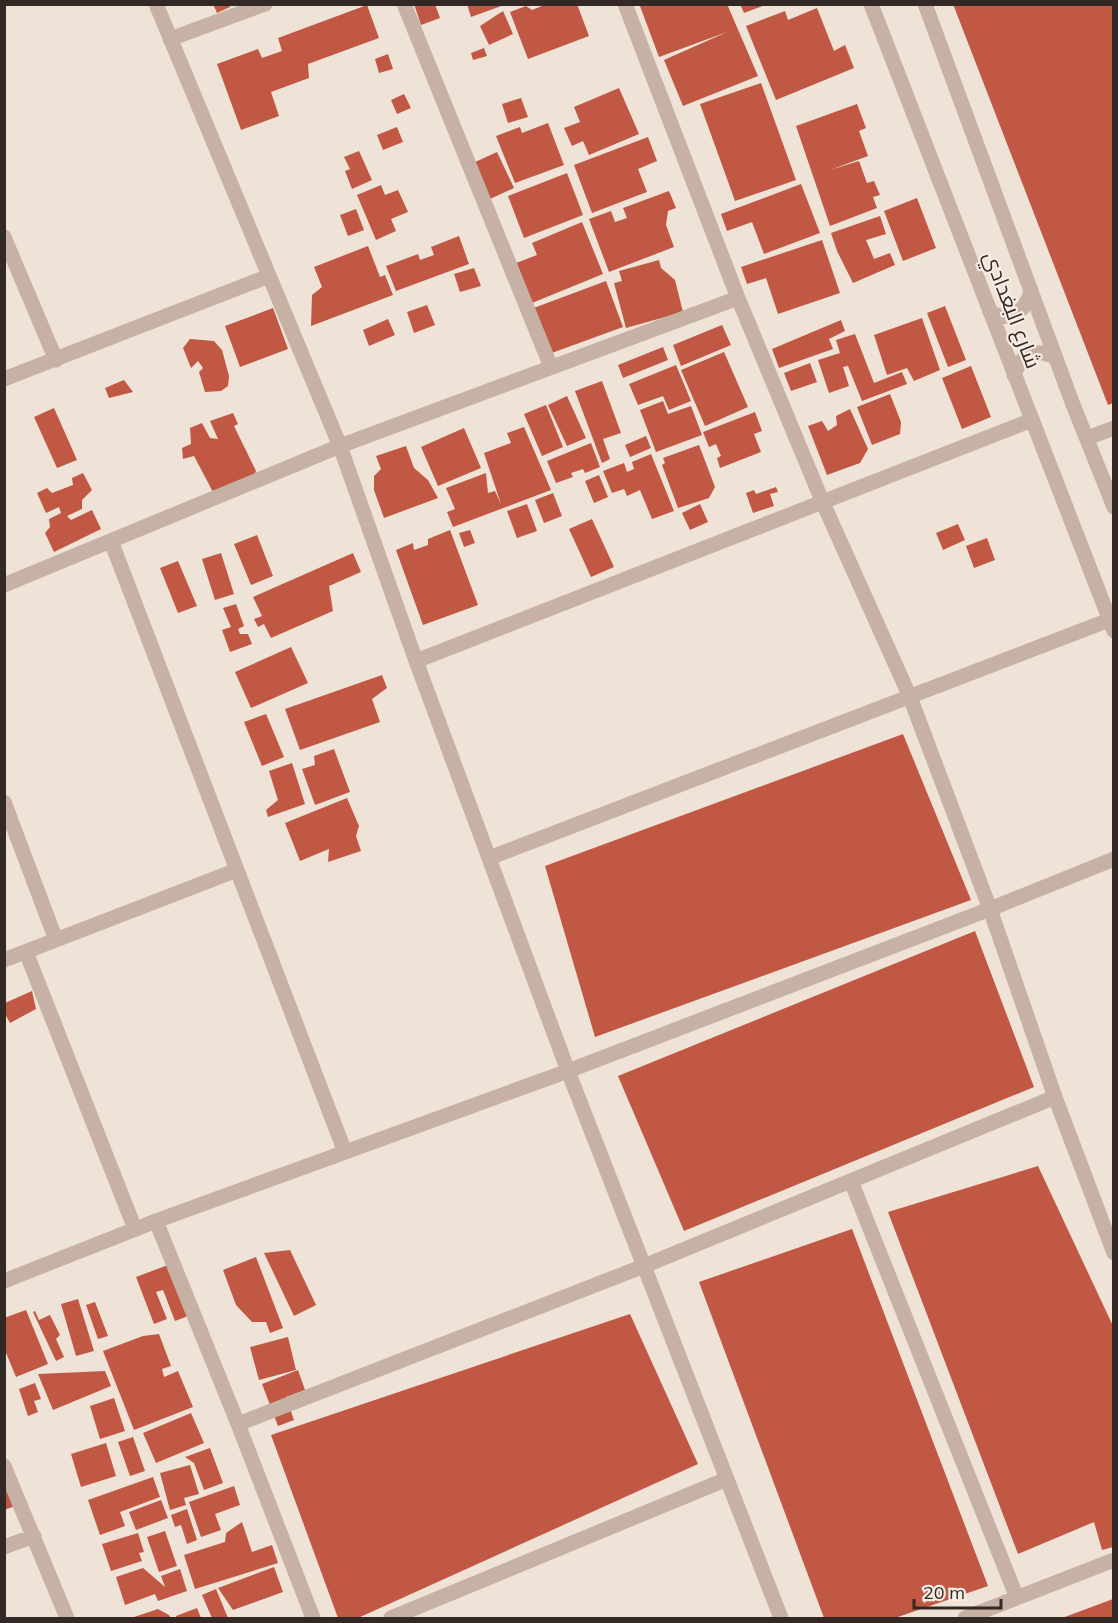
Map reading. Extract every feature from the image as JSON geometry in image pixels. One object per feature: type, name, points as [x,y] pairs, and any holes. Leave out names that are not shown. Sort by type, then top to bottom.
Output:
[{"type":"street","points":[[156,4],[340,446],[416,661],[568,1071],[782,1618]]},
{"type":"street","points":[[170,39],[265,4]]},
{"type":"street","points":[[404,4],[551,367]]},
{"type":"street","points":[[625,4],[738,298],[823,503],[909,697],[990,909],[1055,1097],[1113,1253]]},
{"type":"street","name":"شارع البغدادي","points":[[871,4],[1111,625]]},
{"type":"street","name":"شارع البغدادي","points":[[925,4],[1055,357],[1113,507]]},
{"type":"street","points":[[4,237],[56,360]]},
{"type":"street","points":[[4,379],[270,276]]},
{"type":"street","points":[[990,312],[998,317],[1008,317],[1018,313],[1026,306],[1031,292]]},
{"type":"street","points":[[4,585],[340,446],[738,298]]},
{"type":"street","points":[[1014,375],[1018,365],[1035,352],[1044,352],[1055,357]]},
{"type":"street","points":[[416,661],[1032,420]]},
{"type":"street","points":[[1087,438],[1113,428]]},
{"type":"street","points":[[111,541],[345,1152]]},
{"type":"street","points":[[489,858],[909,697],[1111,625]]},
{"type":"street","points":[[4,802],[56,940]]},
{"type":"street","points":[[4,1281],[156,1221],[568,1071],[990,909],[1113,859]]},
{"type":"street","points":[[4,960],[237,870]]},
{"type":"street","points":[[26,952],[135,1229]]},
{"type":"street","points":[[238,1424],[644,1266],[1055,1097]]},
{"type":"street","points":[[851,1181],[1017,1598]]},
{"type":"street","points":[[156,1221],[313,1618]]},
{"type":"street","points":[[4,1466],[67,1618]]},
{"type":"street","points":[[391,1618],[727,1479]]},
{"type":"street","points":[[4,1547],[34,1536]]},
{"type":"street","points":[[965,1618],[1113,1560]]},
{"type":"building","points":[[213,4],[229,4],[230,7],[217,13]]},
{"type":"building","points":[[414,4],[435,4],[440,18],[421,25]]},
{"type":"building","points":[[467,4],[504,4],[504,5],[471,17]]},
{"type":"building","points":[[547,4],[577,4],[589,36],[528,59],[510,12],[526,6],[532,10]]},
{"type":"building","points":[[643,4],[727,4],[758,76],[683,106],[664,60],[727,32],[659,57],[640,6]]},
{"type":"building","points":[[740,4],[765,4],[765,5],[744,13]]},
{"type":"building","points":[[953,4],[1113,4],[1113,403],[1108,405]]},
{"type":"building","points":[[367,5],[379,38],[308,64],[309,78],[271,92],[279,116],[241,130],[217,64],[258,49],[262,58],[282,51],[278,38]]},
{"type":"building","points":[[817,8],[834,51],[845,45],[854,68],[776,100],[746,26],[785,11],[788,20]]},
{"type":"building","points":[[503,11],[513,34],[489,45],[480,26]]},
{"type":"building","points":[[484,48],[487,56],[473,60],[471,53]]},
{"type":"building","points":[[388,54],[393,69],[379,73],[375,59]]},
{"type":"building","points":[[761,83],[796,180],[735,201],[700,104]]},
{"type":"building","points":[[619,88],[639,134],[589,155],[583,141],[572,146],[564,128],[580,122],[574,107]]},
{"type":"building","points":[[404,94],[411,108],[397,114],[391,100]]},
{"type":"building","points":[[521,98],[528,117],[508,123],[502,104]]},
{"type":"building","points":[[857,104],[866,128],[859,131],[868,156],[830,170],[859,161],[867,183],[874,181],[880,195],[873,197],[877,208],[830,226],[796,126]]},
{"type":"building","points":[[548,123],[564,165],[515,183],[496,136],[520,127],[522,133]]},
{"type":"building","points":[[397,127],[403,142],[383,150],[377,135]]},
{"type":"building","points":[[648,137],[657,161],[638,169],[647,192],[592,213],[574,165]]},
{"type":"building","points":[[359,151],[372,180],[352,189],[345,171],[350,169],[344,157]]},
{"type":"building","points":[[497,152],[514,188],[490,199],[473,163]]},
{"type":"building","points":[[567,173],[583,215],[524,238],[508,196]]},
{"type":"building","points":[[801,184],[820,233],[764,254],[752,222],[727,231],[721,214]]},
{"type":"building","points":[[381,185],[385,195],[398,190],[408,212],[391,219],[396,231],[376,240],[357,195]]},
{"type":"building","points":[[669,191],[676,208],[668,211],[666,225],[674,247],[609,272],[589,219],[611,211],[615,222],[627,218],[623,208]]},
{"type":"building","points":[[917,198],[936,248],[903,261],[884,211]]},
{"type":"building","points":[[356,209],[364,230],[348,236],[340,215]]},
{"type":"building","points":[[880,216],[886,234],[866,240],[874,259],[890,253],[895,265],[853,283],[831,233]]},
{"type":"building","points":[[582,222],[603,274],[532,303],[516,263],[537,255],[532,243]]},
{"type":"building","points":[[459,236],[469,264],[396,291],[386,266],[418,254],[420,260],[434,255],[431,247]]},
{"type":"building","points":[[822,240],[840,293],[778,314],[766,278],[747,284],[741,267]]},
{"type":"building","points":[[368,246],[380,277],[385,275],[393,295],[311,326],[312,295],[322,287],[314,267]]},
{"type":"building","points":[[659,260],[661,268],[675,280],[683,312],[626,328],[614,283],[622,281],[619,271]]},
{"type":"building","points":[[474,268],[481,286],[460,292],[454,274]]},
{"type":"building","points":[[606,281],[623,327],[549,354],[531,309]]},
{"type":"building","points":[[427,305],[435,325],[414,333],[407,312]]},
{"type":"building","points":[[945,306],[966,360],[948,367],[927,313]]},
{"type":"building","points":[[273,308],[288,349],[240,367],[225,326]]},
{"type":"building","points":[[922,318],[940,370],[914,381],[907,368],[887,375],[874,335]]},
{"type":"building","points":[[388,319],[395,335],[369,346],[363,330]]},
{"type":"building","points":[[841,320],[845,331],[829,339],[833,349],[779,368],[772,349]]},
{"type":"building","points":[[722,325],[731,345],[681,366],[673,345]]},
{"type":"building","points":[[855,334],[874,383],[902,372],[907,384],[862,401],[848,366],[843,367],[849,386],[829,393],[818,360],[840,353],[836,340]]},
{"type":"building","points":[[190,339],[214,341],[222,350],[229,376],[228,386],[221,391],[205,392],[199,372],[203,368],[198,361],[191,368],[183,348]]},
{"type":"building","points":[[663,347],[668,360],[623,378],[618,365]]},
{"type":"building","points":[[724,352],[748,407],[705,426],[681,370]]},
{"type":"building","points":[[810,363],[817,382],[791,391],[784,373]]},
{"type":"building","points":[[676,365],[691,401],[669,410],[663,396],[638,405],[629,384]]},
{"type":"building","points":[[971,366],[991,417],[962,429],[942,378]]},
{"type":"building","points":[[124,380],[133,392],[109,398],[105,388]]},
{"type":"building","points":[[602,381],[621,433],[603,439],[610,459],[602,463],[575,391]]},
{"type":"building","points":[[890,394],[901,422],[900,434],[872,445],[857,407]]},
{"type":"building","points":[[567,396],[586,438],[567,446],[548,405]]},
{"type":"building","points":[[663,401],[668,414],[691,406],[702,435],[656,452],[640,410]]},
{"type":"building","points":[[546,405],[563,447],[542,456],[524,414]]},
{"type":"building","points":[[54,408],[77,460],[57,468],[34,417]]},
{"type":"building","points":[[850,409],[868,449],[860,463],[827,475],[808,426],[822,421],[828,431],[837,425],[836,416]]},
{"type":"building","points":[[755,412],[762,431],[754,434],[761,452],[720,468],[717,458],[721,456],[716,444],[709,447],[703,432]]},
{"type":"building","points":[[233,413],[238,424],[234,426],[256,471],[254,476],[213,492],[194,456],[183,459],[182,448],[191,444],[190,428],[202,423],[210,438],[218,439],[210,421]]},
{"type":"building","points":[[524,427],[551,490],[453,527],[447,512],[455,509],[446,488],[486,473],[488,493],[495,491],[501,504],[484,453],[511,443],[507,433]]},
{"type":"building","points":[[464,428],[481,468],[438,486],[421,447]]},
{"type":"building","points":[[646,436],[651,448],[630,457],[625,445]]},
{"type":"building","points":[[591,443],[600,467],[585,473],[583,469],[571,473],[573,477],[556,483],[547,461]]},
{"type":"building","points":[[699,445],[715,487],[709,498],[678,508],[662,465],[665,463],[663,458]]},
{"type":"building","points":[[406,446],[414,468],[428,480],[438,498],[384,518],[374,490],[374,476],[381,469],[376,456]]},
{"type":"building","points":[[651,454],[674,511],[652,519],[640,490],[627,496],[624,489],[612,493],[603,471],[624,463],[627,472],[634,469],[632,462]]},
{"type":"building","points":[[83,473],[92,490],[82,500],[82,509],[67,516],[71,520],[92,510],[101,529],[54,552],[45,533],[50,527],[49,519],[61,513],[59,507],[46,513],[37,493],[47,488],[52,493],[73,485],[72,478]]},
{"type":"building","points":[[599,475],[608,497],[594,503],[585,481]]},
{"type":"building","points":[[776,487],[778,492],[770,494],[774,506],[753,513],[746,493],[754,490],[756,494]]},
{"type":"building","points":[[553,493],[562,516],[544,523],[535,500]]},
{"type":"building","points":[[527,504],[537,531],[517,538],[507,511]]},
{"type":"building","points":[[700,504],[708,522],[690,530],[682,513]]},
{"type":"building","points":[[592,519],[614,567],[591,577],[569,529]]},
{"type":"building","points":[[958,524],[965,540],[943,550],[936,533]]},
{"type":"building","points":[[450,530],[478,605],[423,625],[396,550],[413,543],[414,550],[428,545],[428,539]]},
{"type":"building","points":[[470,530],[475,543],[464,547],[459,533]]},
{"type":"building","points":[[257,535],[273,576],[251,585],[234,544]]},
{"type":"building","points":[[987,538],[995,560],[974,568],[966,546]]},
{"type":"building","points":[[221,553],[234,594],[215,600],[202,559]]},
{"type":"building","points":[[353,553],[361,572],[329,586],[333,611],[271,638],[264,624],[258,627],[254,619],[262,616],[253,597]]},
{"type":"building","points":[[178,561],[197,606],[178,613],[160,568]]},
{"type":"building","points":[[236,604],[244,626],[238,629],[240,634],[248,634],[252,644],[230,652],[222,630],[231,627],[223,608]]},
{"type":"building","points":[[291,647],[308,683],[251,708],[235,672]]},
{"type":"building","points":[[382,675],[387,688],[372,699],[380,722],[300,750],[285,709]]},
{"type":"building","points":[[266,714],[284,757],[262,766],[244,722]]},
{"type":"building","points":[[903,734],[971,900],[595,1037],[545,866]]},
{"type":"building","points":[[334,749],[350,792],[315,805],[302,769],[315,765],[314,756]]},
{"type":"building","points":[[292,763],[305,804],[268,817],[266,810],[278,800],[269,771]]},
{"type":"building","points":[[347,798],[359,826],[356,836],[361,851],[328,862],[329,849],[300,861],[285,823]]},
{"type":"building","points":[[975,931],[1034,1087],[684,1231],[618,1076]]},
{"type":"building","points":[[32,991],[36,1009],[10,1023],[5,1014],[5,1003]]},
{"type":"building","points":[[1038,1166],[1113,1326],[1113,1547],[1102,1550],[1094,1522],[1018,1554],[888,1212]]},
{"type":"building","points":[[852,1229],[988,1586],[895,1618],[824,1618],[699,1282]]},
{"type":"building","points":[[290,1250],[316,1305],[294,1316],[264,1253]]},
{"type":"building","points":[[256,1257],[283,1328],[270,1333],[266,1322],[252,1322],[236,1305],[223,1270]]},
{"type":"building","points":[[168,1265],[188,1316],[175,1321],[163,1290],[156,1292],[167,1319],[154,1324],[136,1277]]},
{"type":"building","points":[[78,1299],[94,1351],[76,1356],[61,1304]]},
{"type":"building","points":[[95,1302],[108,1336],[98,1339],[86,1305]]},
{"type":"building","points":[[26,1310],[48,1364],[16,1377],[4,1348],[4,1318]]},
{"type":"building","points":[[35,1311],[39,1320],[50,1315],[60,1335],[56,1339],[64,1357],[56,1361],[33,1312]]},
{"type":"building","points":[[630,1314],[698,1464],[358,1618],[338,1618],[271,1435]]},
{"type":"building","points":[[159,1334],[171,1366],[162,1369],[164,1377],[178,1371],[193,1407],[134,1430],[103,1351],[143,1336]]},
{"type":"building","points":[[288,1337],[296,1370],[259,1380],[250,1347]]},
{"type":"building","points":[[298,1370],[305,1390],[286,1397],[294,1420],[278,1426],[262,1384]]},
{"type":"building","points":[[105,1371],[111,1386],[53,1410],[38,1374]]},
{"type":"building","points":[[35,1383],[41,1399],[34,1401],[38,1412],[28,1416],[19,1389]]},
{"type":"building","points":[[114,1398],[125,1431],[100,1439],[90,1406]]},
{"type":"building","points":[[191,1413],[204,1443],[156,1463],[143,1433]]},
{"type":"building","points":[[133,1437],[145,1471],[130,1476],[118,1442]]},
{"type":"building","points":[[106,1443],[116,1476],[81,1487],[71,1454]]},
{"type":"building","points":[[210,1448],[223,1483],[204,1490],[194,1463],[185,1457]]},
{"type":"building","points":[[190,1465],[199,1494],[184,1498],[186,1505],[170,1510],[160,1473]]},
{"type":"building","points":[[4,1472],[18,1505],[4,1510]]},
{"type":"building","points":[[153,1477],[160,1497],[120,1512],[125,1526],[100,1535],[88,1500]]},
{"type":"building","points":[[234,1486],[240,1505],[215,1514],[221,1530],[201,1537],[189,1502]]},
{"type":"building","points":[[161,1500],[168,1518],[136,1530],[129,1512]]},
{"type":"building","points":[[187,1509],[197,1540],[187,1544],[181,1525],[175,1527],[171,1515]]},
{"type":"building","points":[[242,1522],[252,1552],[272,1545],[278,1563],[195,1589],[184,1555],[225,1542],[226,1533]]},
{"type":"building","points":[[165,1531],[177,1566],[159,1572],[147,1537]]},
{"type":"building","points":[[138,1533],[144,1552],[139,1553],[142,1561],[111,1571],[102,1544]]},
{"type":"building","points":[[274,1567],[283,1592],[233,1610],[218,1588]]},
{"type":"building","points":[[143,1568],[165,1587],[161,1576],[180,1569],[187,1591],[158,1601],[155,1594],[125,1605],[116,1577]]},
{"type":"building","points":[[216,1589],[228,1618],[212,1618],[202,1595]]},
{"type":"building","points":[[1113,1599],[1113,1618],[1062,1618]]},
{"type":"building","points":[[197,1608],[201,1618],[177,1618],[176,1616]]},
{"type":"building","points":[[158,1609],[171,1618],[131,1618]]}]
